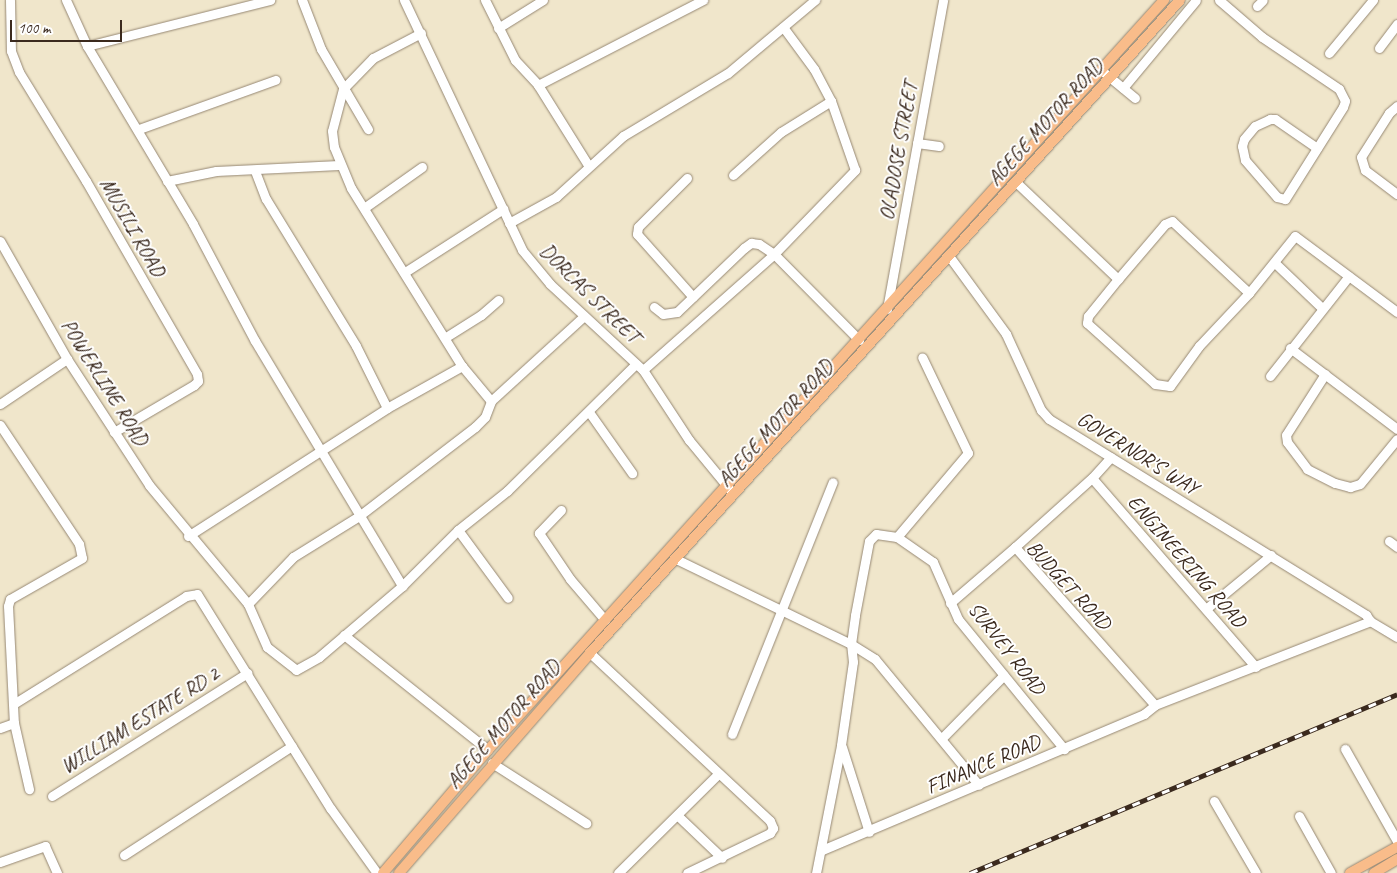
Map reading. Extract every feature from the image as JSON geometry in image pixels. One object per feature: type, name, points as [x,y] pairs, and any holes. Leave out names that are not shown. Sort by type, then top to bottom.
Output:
[{"type":"main road","name":"AGEGE MOTOR ROAD","points":[[383,873],[488,750],[860,340],[886,308],[1164,0]]},
{"type":"main road","name":"AGEGE MOTOR ROAD","points":[[399,873],[492,763],[1180,0]]},
{"type":"main road","points":[[553,679],[561,687]]},
{"type":"main road","points":[[505,732],[514,740]]},
{"type":"main road","points":[[1350,873],[1397,847]]},
{"type":"main road","points":[[1374,873],[1397,859]]},
{"type":"street","name":"MUSILI ROAD","points":[[10,0],[11,51],[19,72],[101,207],[196,374],[198,381],[114,432]]},
{"type":"street","points":[[66,0],[87,46],[139,129],[320,453],[402,586]]},
{"type":"street","points":[[87,46],[270,0]]},
{"type":"street","points":[[302,0],[321,49],[368,129]]},
{"type":"street","name":"DORCAS STREET","points":[[404,0],[422,33],[503,210],[535,268],[640,367],[689,440],[735,495]]},
{"type":"street","points":[[498,28],[543,0]]},
{"type":"street","points":[[538,85],[703,0]]},
{"type":"street","points":[[800,0],[805,10]]},
{"type":"street","points":[[510,223],[556,197],[588,165],[623,136],[728,73],[815,0]]},
{"type":"street","name":"OLADOSE STREET","points":[[886,308],[943,0]]},
{"type":"street","points":[[1123,88],[1196,0]]},
{"type":"street","points":[[1219,0],[1262,36],[1339,89],[1344,96],[1343,107],[1285,199],[1281,200],[1245,160],[1242,146],[1255,126],[1270,119],[1276,119],[1317,148]]},
{"type":"street","points":[[1329,53],[1372,0]]},
{"type":"street","points":[[490,2],[498,28],[515,60],[538,85],[588,165]]},
{"type":"street","points":[[1379,48],[1397,24]]},
{"type":"street","points":[[488,750],[344,635],[402,586],[458,530],[507,491],[589,412],[774,254],[855,170],[831,101],[814,69],[783,27]]},
{"type":"street","points":[[422,33],[373,58],[343,89],[332,131],[339,165],[364,208],[446,337],[462,366],[491,401]]},
{"type":"street","points":[[1101,70],[1135,98]]},
{"type":"street","points":[[139,129],[275,80]]},
{"type":"street","points":[[733,175],[781,132],[831,101]]},
{"type":"street","points":[[1397,106],[1389,113],[1361,157],[1361,164],[1397,194]]},
{"type":"street","points":[[917,143],[939,146]]},
{"type":"street","points":[[167,181],[216,171],[255,171],[339,165]]},
{"type":"street","points":[[364,208],[422,167]]},
{"type":"street","points":[[255,171],[266,200],[356,346],[387,408]]},
{"type":"street","points":[[687,178],[638,226],[636,234],[693,297]]},
{"type":"street","points":[[1016,182],[1118,279]]},
{"type":"street","points":[[405,272],[503,210]]},
{"type":"street","points":[[1249,293],[1172,221],[1165,224],[1118,279],[1088,316],[1087,323],[1155,384],[1163,388],[1170,386],[1199,346],[1249,293],[1295,236],[1397,312]]},
{"type":"street","name":"POWERLINE ROAD","points":[[0,241],[67,359],[114,432],[149,485],[188,536],[248,604],[267,647],[296,670],[319,657],[344,635]]},
{"type":"street","points":[[654,307],[663,314],[670,314],[693,297],[751,243],[759,244],[774,254],[860,340]]},
{"type":"street","name":"GOVERNOR'S WAY","points":[[949,256],[1006,334],[1041,410],[1049,419],[1271,555],[1366,615],[1370,621],[1397,637]]},
{"type":"street","points":[[1274,263],[1322,308]]},
{"type":"street","points":[[1270,376],[1290,348],[1349,276]]},
{"type":"street","points":[[446,337],[481,316],[498,300]]},
{"type":"street","points":[[886,308],[893,319]]},
{"type":"street","points":[[248,604],[293,557],[359,516],[475,427],[485,417],[491,401],[584,316]]},
{"type":"street","points":[[1290,348],[1397,429]]},
{"type":"street","points":[[816,873],[841,745],[853,662],[850,644],[870,541],[876,534],[884,533],[896,537],[968,453],[922,357]]},
{"type":"street","points":[[0,404],[67,359]]},
{"type":"street","points":[[188,536],[320,453],[387,408],[462,366]]},
{"type":"street","points":[[1324,374],[1286,435],[1286,442],[1307,469],[1335,483],[1350,487],[1360,484],[1397,439]]},
{"type":"street","points":[[589,412],[632,474]]},
{"type":"street","points":[[0,425],[79,544],[82,558],[10,599],[7,625],[15,703],[14,724],[29,789]]},
{"type":"street","points":[[1015,547],[1092,478],[1111,457]]},
{"type":"street","name":"ENGINEERING ROAD","points":[[1092,478],[1207,608],[1256,667]]},
{"type":"street","points":[[732,734],[833,482]]},
{"type":"street","points":[[561,510],[539,532],[570,579],[605,620]]},
{"type":"street","points":[[458,530],[508,598]]},
{"type":"street","name":"SURVEY ROAD","points":[[896,537],[932,562],[958,619],[1064,749]]},
{"type":"street","points":[[1389,541],[1397,547]]},
{"type":"street","name":"BUDGET ROAD","points":[[950,603],[1015,547],[1155,705]]},
{"type":"street","points":[[1207,608],[1271,555]]},
{"type":"street","points":[[676,559],[783,610],[850,644],[879,662],[979,785]]},
{"type":"street","points":[[15,703],[191,594],[197,594],[292,746],[377,873]]},
{"type":"street","name":"FINANCE ROAD","points":[[822,850],[1064,749],[1144,714],[1155,705],[1370,621]]},
{"type":"street","points":[[590,654],[717,775],[770,821],[773,828],[770,833],[722,858],[687,873]]},
{"type":"street","name":"WILLIAM ESTATE RD 2","points":[[52,796],[247,673]]},
{"type":"street","points":[[942,738],[1004,675]]},
{"type":"street","points":[[0,728],[14,724]]},
{"type":"street","points":[[841,745],[869,832]]},
{"type":"street","points":[[124,855],[292,746]]},
{"type":"street","points":[[1345,749],[1397,842]]},
{"type":"street","points":[[492,763],[586,823]]},
{"type":"street","points":[[618,873],[717,775]]},
{"type":"street","points":[[1214,802],[1256,873]]},
{"type":"street","points":[[677,815],[722,858]]},
{"type":"street","points":[[1299,816],[1331,873]]},
{"type":"street","points":[[0,862],[45,846],[57,873]]},
{"type":"railway","points":[[970,873],[1397,694]]}]
